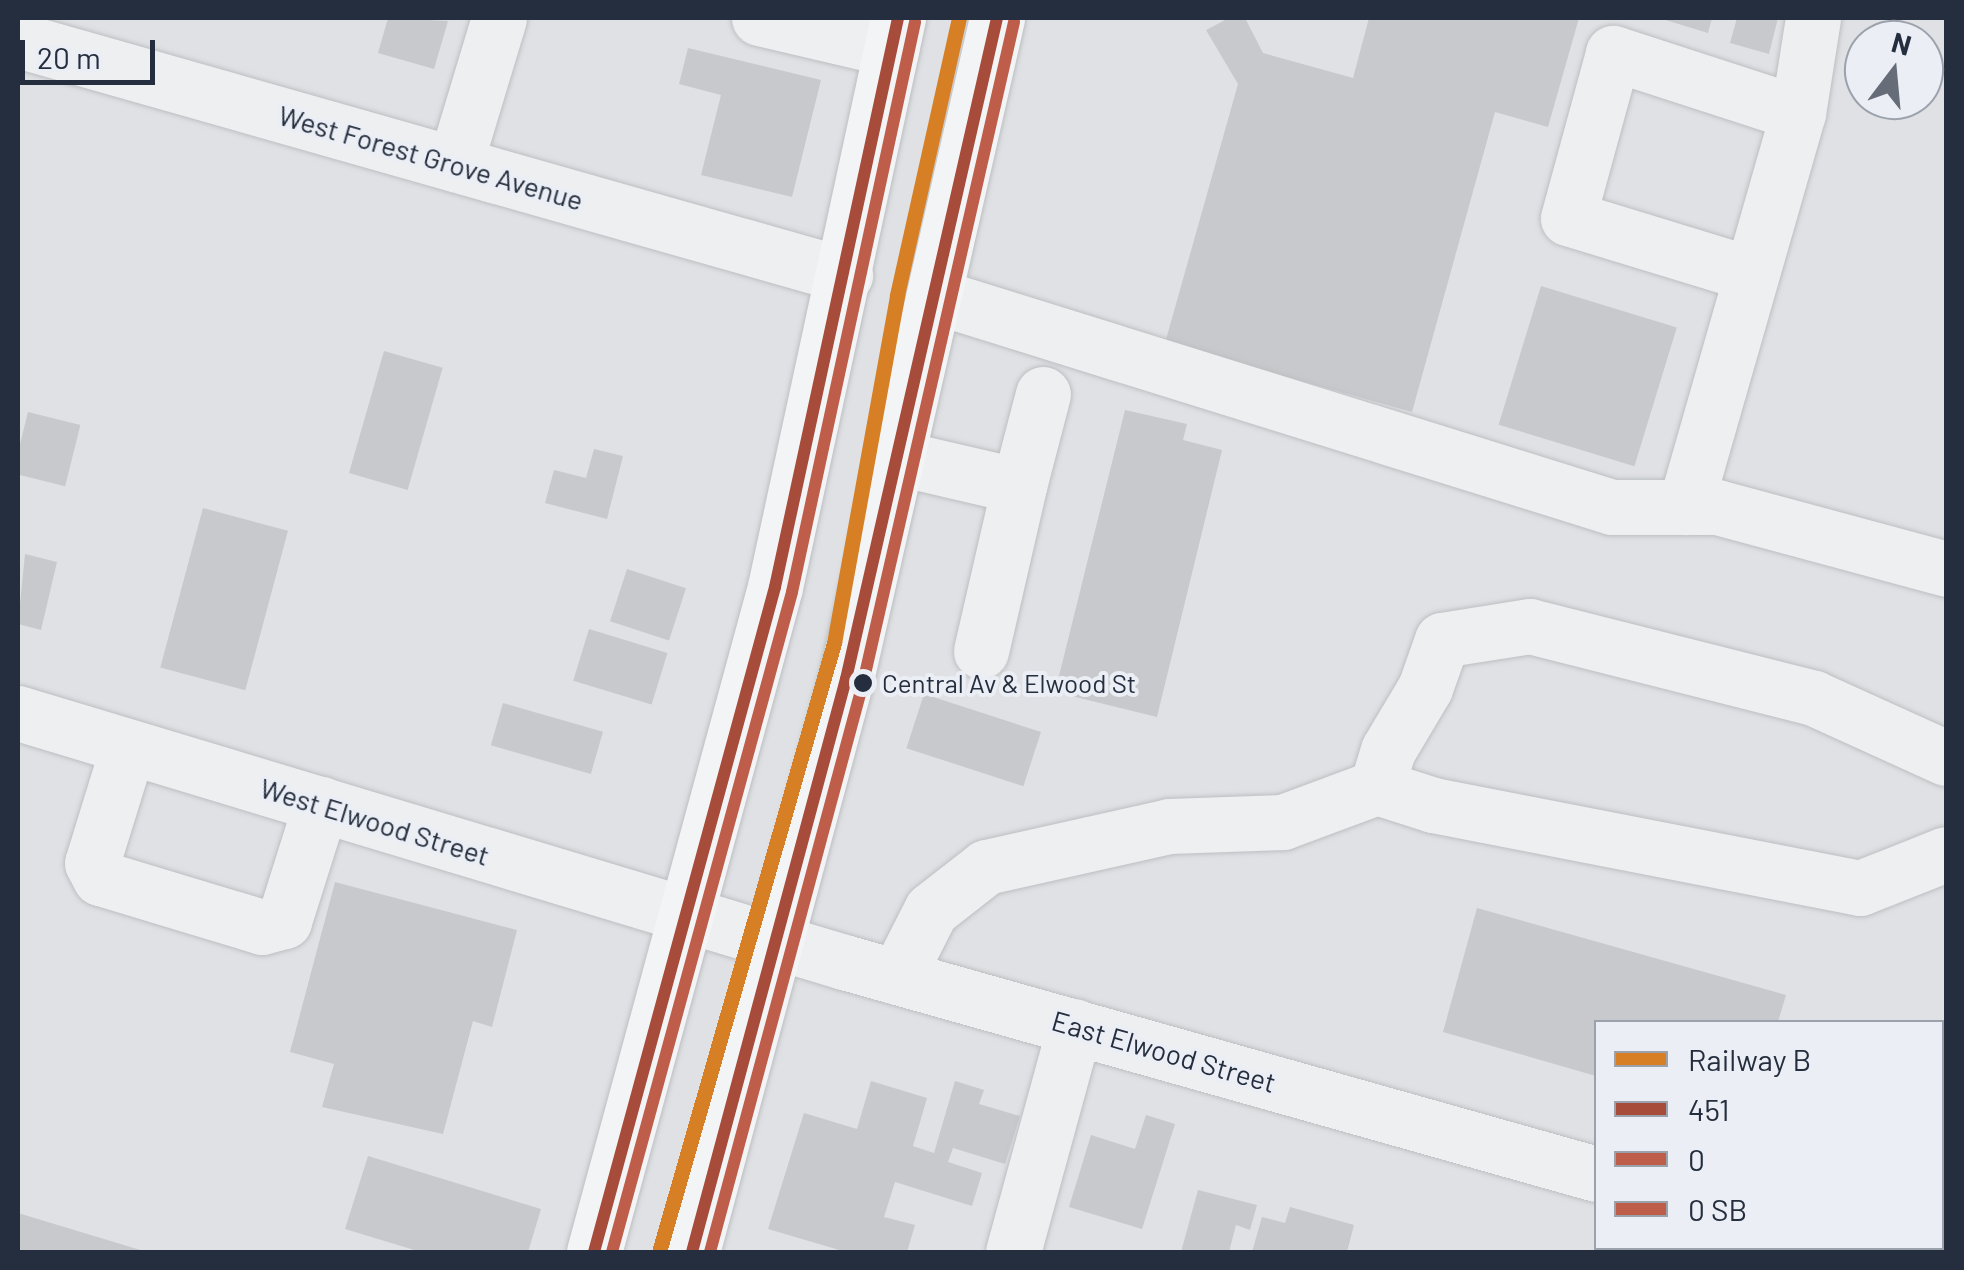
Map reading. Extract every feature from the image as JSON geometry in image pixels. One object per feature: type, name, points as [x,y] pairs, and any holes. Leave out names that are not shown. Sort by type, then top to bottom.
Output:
[{"type":"main road","points":[[594,1252],[732,928],[899,458],[997,18]]},
{"type":"main road","points":[[692,1252],[775,587],[846,274],[895,33]]},
{"type":"street","points":[[455,164],[499,18]]},
{"type":"street","points":[[759,18],[895,33]]},
{"type":"street","points":[[1685,508],[1798,113],[1813,18]]},
{"type":"street","name":"West Forest Grove Avenue","points":[[18,40],[846,274]]},
{"type":"street","points":[[1752,274],[1568,218],[1613,54],[1798,113]]},
{"type":"street","points":[[936,296],[1612,506],[1717,508],[1946,569]]},
{"type":"street","points":[[981,651],[1043,394]]},
{"type":"street","points":[[899,458],[1019,486]]},
{"type":"street","points":[[1377,787],[1388,750],[1425,688],[1442,640],[1530,626],[1814,698],[1946,758]]},
{"type":"street","name":"West Elwood Street","points":[[18,713],[732,928]]},
{"type":"street","points":[[128,747],[92,863],[100,878],[244,922],[262,927],[284,920],[321,804]]},
{"type":"street","points":[[897,977],[931,910],[986,868],[1170,826],[1283,822],[1377,787],[1433,805],[1860,888],[1946,854]]},
{"type":"street","name":"East Elwood Street","points":[[732,928],[1594,1173]]},
{"type":"street","points":[[1014,1252],[1075,1026]]},
{"type":"building","points":[[388,18],[448,21],[434,69],[378,53]]},
{"type":"building","points":[[1229,18],[1245,18],[1263,53],[1353,78],[1369,18],[1579,18],[1548,127],[1495,112],[1412,412],[1165,343],[1238,84],[1206,30]]},
{"type":"building","points":[[1659,18],[1712,18],[1708,33]]},
{"type":"building","points":[[1737,18],[1778,18],[1769,54],[1730,43]]},
{"type":"building","points":[[688,48],[821,80],[792,197],[701,175],[721,95],[679,84]]},
{"type":"building","points":[[1541,286],[1677,328],[1634,466],[1499,425]]},
{"type":"building","points":[[384,351],[443,368],[408,490],[349,473]]},
{"type":"building","points":[[1125,410],[1187,424],[1183,440],[1222,450],[1157,717],[1055,692]]},
{"type":"building","points":[[28,412],[80,425],[65,486],[18,474],[18,452]]},
{"type":"building","points":[[594,449],[623,456],[607,519],[545,503],[554,470],[586,478]]},
{"type":"building","points":[[203,508],[288,531],[245,690],[160,667]]},
{"type":"building","points":[[25,554],[57,562],[41,630],[18,624]]},
{"type":"building","points":[[627,569],[686,588],[669,640],[610,621]]},
{"type":"building","points":[[589,629],[667,653],[652,705],[573,681]]},
{"type":"building","points":[[924,694],[1041,732],[1023,786],[906,748]]},
{"type":"building","points":[[503,703],[603,732],[591,774],[491,745]]},
{"type":"building","points":[[335,882],[517,930],[492,1027],[473,1021],[443,1134],[322,1107],[334,1064],[290,1052]]},
{"type":"building","points":[[1477,908],[1786,995],[1779,1020],[1594,1020],[1594,1075],[1443,1032]]},
{"type":"building","points":[[871,1081],[927,1098],[913,1146],[934,1153],[955,1081],[984,1090],[979,1104],[1020,1116],[1005,1164],[953,1148],[948,1162],[982,1173],[972,1206],[895,1182],[884,1217],[915,1225],[907,1252],[846,1252],[768,1229],[804,1113],[857,1129]]},
{"type":"building","points":[[1146,1115],[1175,1124],[1142,1229],[1069,1207],[1091,1135],[1135,1149]]},
{"type":"building","points":[[368,1156],[541,1209],[528,1252],[421,1252],[345,1229]]},
{"type":"building","points":[[1198,1190],[1257,1205],[1250,1230],[1236,1225],[1229,1252],[1181,1252]]},
{"type":"building","points":[[1290,1207],[1354,1225],[1347,1252],[1252,1252],[1262,1217],[1285,1223]]},
{"type":"building","points":[[18,1213],[147,1252],[18,1252]]},
{"type":"rail line","name":"B","points":[[659,1252],[834,643],[897,295],[959,18]]},
{"type":"transit line","name":"451","points":[[594,1252],[775,587],[898,18]]},
{"type":"transit line","name":"451","points":[[692,1252],[846,679],[997,18]]},
{"type":"transit line","points":[[612,1252],[792,592],[915,22]]},
{"type":"transit line","name":"0","points":[[710,1252],[863,683],[1014,22]]},
{"type":"place","name":"Central Av & Elwood St","points":[[863,683]]}]
